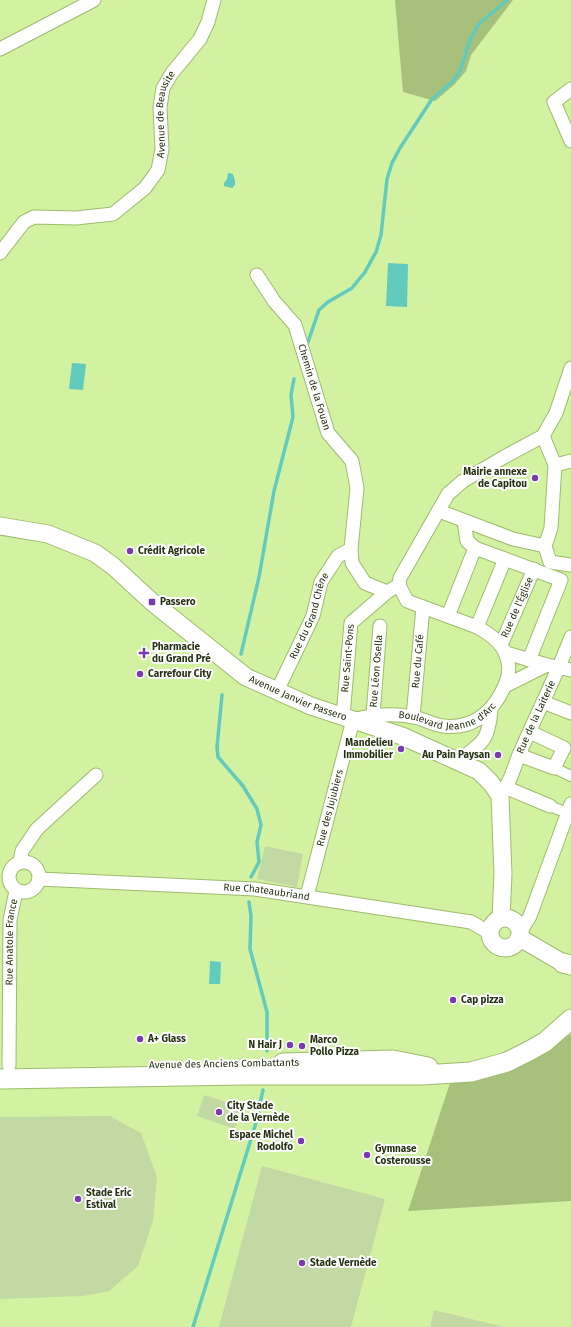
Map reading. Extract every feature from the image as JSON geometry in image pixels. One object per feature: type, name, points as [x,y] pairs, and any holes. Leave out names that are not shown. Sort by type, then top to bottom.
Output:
[{"type":"main road","name":"Avenue des Anciens Combattants","points":[[3,1070],[392,1060],[426,1066],[446,1074],[471,1072],[492,1067],[529,1051],[545,1042],[571,1019]]},
{"type":"street","points":[[0,49],[94,0]]},
{"type":"street","name":"Avenue de Beausite","points":[[0,253],[24,222],[34,217],[83,218],[113,214],[145,188],[158,170],[162,149],[160,107],[163,88],[172,73],[200,39],[208,22],[214,0]]},
{"type":"street","points":[[571,89],[554,102],[571,141]]},
{"type":"street","name":"Chemin de la Fouan","points":[[257,275],[274,302],[295,325],[328,433],[352,461],[357,488],[351,549],[352,563],[365,582],[387,592]]},
{"type":"street","points":[[559,668],[530,660],[504,649],[488,633],[477,627],[408,601],[399,585],[400,578],[448,494],[463,482],[504,456],[543,436],[556,413],[571,368]]},
{"type":"street","points":[[543,436],[555,465],[551,528],[545,546],[550,562],[571,565]]},
{"type":"street","points":[[555,465],[571,461]]},
{"type":"street","points":[[439,511],[513,539],[545,546]]},
{"type":"street","points":[[464,521],[467,541],[475,548],[561,580],[530,660]]},
{"type":"street","name":"Avenue Janvier Passero","points":[[0,526],[48,534],[95,553],[113,566],[152,602],[246,677],[311,706],[402,736],[459,760],[479,771],[503,792]]},
{"type":"street","points":[[448,616],[475,548]]},
{"type":"street","name":"Rue du Grand Chêne","points":[[277,691],[313,616],[320,582],[338,556],[351,549]]},
{"type":"street","points":[[477,627],[505,558]]},
{"type":"street","name":"Rue de l'Église","points":[[504,649],[534,569]]},
{"type":"street","points":[[387,592],[399,585]]},
{"type":"street","name":"Rue Saint-Pons","points":[[348,718],[351,623],[387,592]]},
{"type":"street","name":"Rue du Café","points":[[413,717],[423,606]]},
{"type":"street","name":"Rue Léon Osella","points":[[373,715],[380,626]]},
{"type":"street","name":"Rue de la Laiterie","points":[[503,792],[559,668],[571,636]]},
{"type":"street","name":"Boulevard Jeanne d'Arc","points":[[348,718],[373,715],[413,717],[443,726],[468,725],[491,709],[505,686],[510,668],[504,649]]},
{"type":"street","points":[[505,686],[559,668]]},
{"type":"street","points":[[543,702],[571,713]]},
{"type":"street","points":[[459,760],[484,741],[490,728],[491,709]]},
{"type":"street","name":"Rue des Jujubiers","points":[[307,896],[348,718]]},
{"type":"street","points":[[530,732],[564,748],[554,768]]},
{"type":"street","points":[[519,755],[571,776]]},
{"type":"street","points":[[20,862],[22,851],[37,829],[96,775]]},
{"type":"street","points":[[501,918],[503,874],[503,792],[550,806],[569,809],[530,916],[520,936],[513,946],[504,948],[495,944],[490,933],[493,924],[501,918],[508,918],[514,921],[520,928],[520,936]]},
{"type":"street","points":[[20,862],[27,862],[35,867],[39,879],[35,887],[26,893],[16,891],[8,880],[11,868],[20,862]]},
{"type":"street","name":"Rue Chateaubriand","points":[[39,879],[254,889],[471,922],[490,933]]},
{"type":"street","name":"Rue Anatole France","points":[[3,1070],[10,920],[16,891]]},
{"type":"street","points":[[520,936],[567,964]]},
{"type":"green space","points":[[395,0],[513,0],[471,55],[466,71],[454,85],[435,101],[403,92]]},
{"type":"green space","points":[[265,846],[303,854],[297,887],[257,879]]},
{"type":"green space","points":[[571,1034],[571,1201],[408,1211],[450,1083],[474,1079],[535,1056]]},
{"type":"green space","name":"City Stade de la Vernède","points":[[204,1095],[242,1107],[235,1129],[197,1116]]},
{"type":"green space","name":"Stade Eric Estival","points":[[110,1116],[141,1133],[157,1177],[153,1221],[138,1266],[109,1291],[83,1296],[0,1299],[0,1117]]},
{"type":"green space","name":"Stade Vernède","points":[[262,1166],[385,1199],[351,1327],[219,1327]]},
{"type":"green space","points":[[434,1310],[504,1327],[430,1327]]},
{"type":"water","points":[[228,173],[233,174],[235,180],[235,185],[232,188],[224,186]]},
{"type":"water","points":[[388,263],[408,264],[407,307],[386,306]]},
{"type":"water","points":[[72,363],[86,364],[83,390],[69,389]]},
{"type":"water","points":[[210,961],[221,962],[220,984],[209,984]]},
{"type":"waterway","points":[[308,342],[319,310],[328,302],[352,288],[365,272],[376,252],[381,235],[387,179],[392,163],[400,148],[432,99],[452,82],[460,71],[470,40],[479,24],[507,0]]},
{"type":"waterway","points":[[241,654],[259,577],[274,491],[293,417],[291,395],[294,379]]},
{"type":"waterway","points":[[222,695],[217,747],[218,757],[243,786],[257,809],[261,825],[257,842],[259,862],[251,877]]},
{"type":"waterway","points":[[249,902],[251,916],[250,949],[267,1012],[267,1051]]},
{"type":"waterway","points":[[193,1327],[255,1126],[263,1090]]},
{"type":"place","name":"Mairie annexe de Capitou","points":[[535,478]]},
{"type":"place","name":"Crédit Agricole","points":[[130,551]]},
{"type":"place","name":"Passero","points":[[152,602]]},
{"type":"place","name":"Pharmacie du Grand Pré","points":[[144,653]]},
{"type":"place","name":"Carrefour City","points":[[140,674]]},
{"type":"place","name":"Mandelieu Immobilier","points":[[401,749]]},
{"type":"place","name":"Au Pain Paysan","points":[[498,755]]},
{"type":"place","name":"Cap pizza","points":[[453,1000]]},
{"type":"place","name":"A+ Glass","points":[[140,1039]]},
{"type":"place","name":"N Hair J","points":[[290,1045]]},
{"type":"place","name":"Marco Pollo Pizza","points":[[302,1046]]},
{"type":"place","name":"City Stade de la Vernède","points":[[219,1112]]},
{"type":"place","name":"Espace Michel Rodolfo","points":[[301,1141]]},
{"type":"place","name":"Gymnase Costerousse","points":[[367,1155]]},
{"type":"place","name":"Stade Eric Estival","points":[[78,1199]]},
{"type":"place","name":"Stade Vernède","points":[[302,1263]]}]
